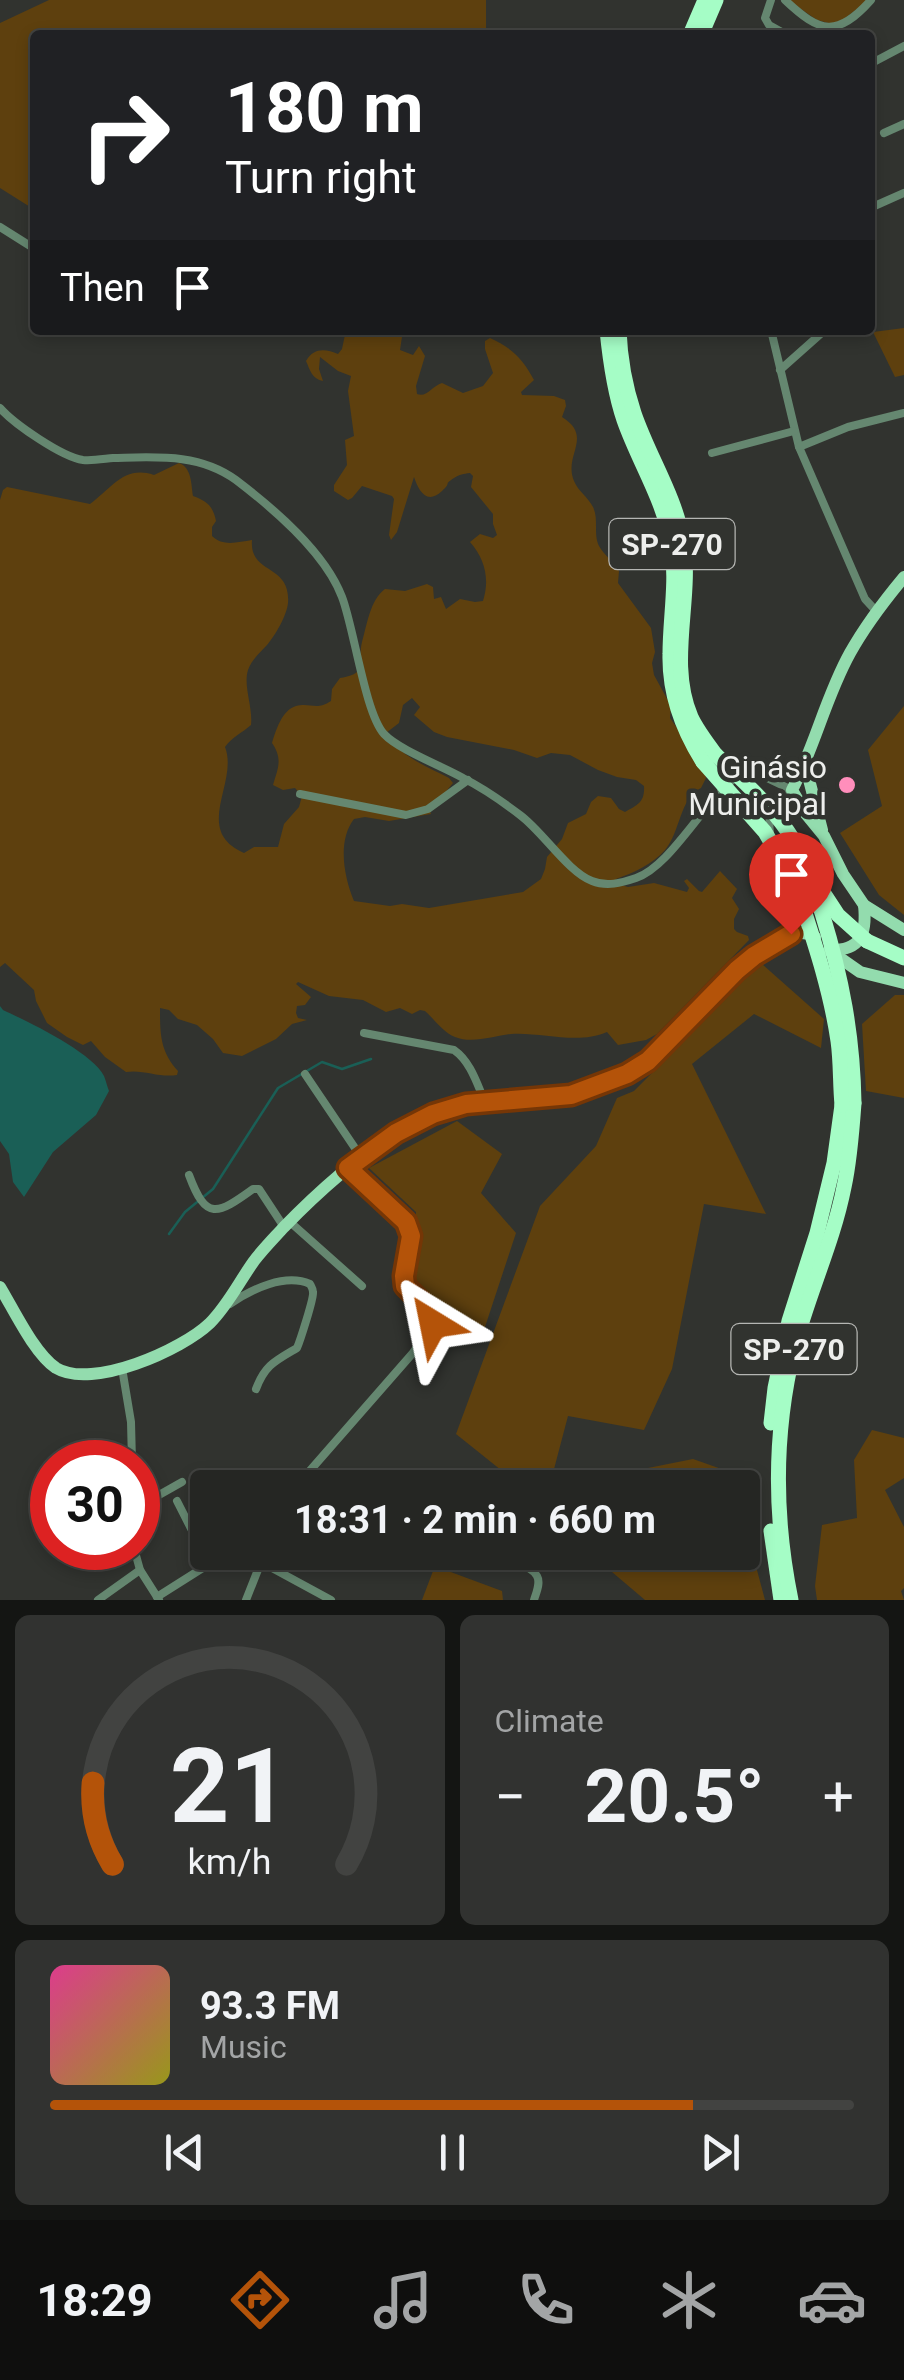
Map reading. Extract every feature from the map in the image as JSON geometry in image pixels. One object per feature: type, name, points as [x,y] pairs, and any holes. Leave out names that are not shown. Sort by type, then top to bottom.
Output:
[{"type":"highway","points":[[692,30],[705,0]]},
{"type":"highway","points":[[703,30],[716,0]]},
{"type":"highway","name":"SP-270","points":[[607,335],[624,420],[657,493],[669,531],[674,568],[671,678],[682,724],[765,832],[790,875],[819,954],[848,1104],[826,1199],[788,1321],[775,1388],[769,1506],[781,1600]]},
{"type":"highway","name":"SP-270","points":[[620,335],[624,378],[634,412],[669,490],[684,545],[686,596],[681,673],[690,715],[710,758],[777,817],[805,861],[846,1002],[853,1063],[844,1188],[803,1315],[782,1414],[779,1504],[792,1600]]},
{"type":"highway","points":[[805,861],[838,915],[863,938],[904,958]]},
{"type":"main road","points":[[824,836],[792,790],[849,655],[904,577]]},
{"type":"main road","points":[[805,764],[824,836],[843,874],[864,906],[899,927]]},
{"type":"main road","points":[[860,972],[856,961],[863,938],[864,906]]},
{"type":"main road","points":[[829,950],[842,950],[863,938],[899,927]]},
{"type":"main road","points":[[0,1287],[33,1342],[60,1370],[72,1375],[122,1368],[192,1338],[222,1309],[255,1260],[287,1224],[348,1168],[396,1133],[433,1114],[466,1104],[571,1095],[627,1074],[648,1061],[737,970],[791,934],[811,933],[860,972],[904,983]]},
{"type":"street","points":[[771,0],[764,18],[779,30]]},
{"type":"street","points":[[785,0],[830,28],[840,27],[870,0]]},
{"type":"street","points":[[875,61],[904,46]]},
{"type":"street","points":[[884,133],[904,124]]},
{"type":"street","points":[[875,206],[904,193]]},
{"type":"street","points":[[0,227],[30,246]]},
{"type":"street","points":[[772,335],[799,447],[865,600],[876,612]]},
{"type":"street","points":[[780,370],[819,335]]},
{"type":"street","points":[[0,408],[18,425],[83,460],[180,458],[232,477],[298,536],[340,592],[373,712],[385,735],[468,780],[522,816],[579,874],[593,881],[609,885],[642,876],[656,866],[721,790],[743,772],[758,774],[792,790],[768,818],[776,863],[787,889],[791,934]]},
{"type":"street","points":[[799,447],[848,427],[904,413]]},
{"type":"street","points":[[712,453],[794,430]]},
{"type":"street","points":[[300,794],[406,815],[428,810],[468,780]]},
{"type":"street","points":[[364,1033],[454,1050],[470,1068],[485,1102]]},
{"type":"street","points":[[305,1074],[362,1158]]},
{"type":"street","points":[[310,1470],[412,1354],[434,1319],[405,1286],[411,1236],[406,1222],[348,1168]]},
{"type":"street","points":[[189,1175],[197,1197],[218,1210],[256,1188],[287,1224],[362,1286]]},
{"type":"street","points":[[222,1309],[252,1289],[266,1285],[300,1280],[313,1288],[300,1344],[267,1366],[256,1389]]},
{"type":"street","points":[[122,1368],[131,1440]]},
{"type":"street","points":[[160,1495],[182,1482]]},
{"type":"street","points":[[177,1501],[190,1527]]},
{"type":"street","points":[[98,1600],[140,1570],[158,1599],[200,1570]]},
{"type":"street","points":[[246,1600],[258,1570]]},
{"type":"street","points":[[284,1570],[331,1600]]},
{"type":"street","points":[[531,1570],[538,1578],[535,1595]]},
{"type":"shaded area","points":[[49,0],[486,0],[486,30],[30,30],[30,207],[0,188],[0,23]]},
{"type":"shaded area","points":[[788,0],[869,0],[836,25],[817,20]]},
{"type":"shaded area","points":[[904,328],[904,375],[895,377],[875,332]]},
{"type":"shaded area","points":[[345,335],[402,335],[400,350],[413,355],[419,346],[425,356],[417,394],[442,383],[463,393],[483,386],[493,373],[485,349],[485,341],[490,338],[511,350],[534,380],[522,395],[565,400],[562,417],[571,424],[577,439],[572,463],[574,481],[593,507],[597,541],[619,571],[618,583],[651,628],[654,675],[671,706],[670,718],[697,743],[706,778],[684,807],[665,850],[649,864],[614,883],[628,887],[654,883],[687,892],[687,879],[702,892],[720,871],[737,889],[732,898],[739,909],[734,929],[749,940],[657,1034],[646,1040],[618,1045],[607,1032],[584,1038],[511,1034],[462,1039],[447,1032],[425,1011],[412,1014],[400,1008],[386,1012],[363,1000],[329,996],[298,982],[311,997],[305,1005],[297,1006],[298,1018],[307,1020],[292,1024],[276,1039],[242,1056],[223,1053],[197,1025],[160,1008],[162,1042],[177,1075],[126,1072],[91,1041],[83,1045],[47,1023],[34,990],[5,963],[0,967],[3,490],[7,487],[90,504],[126,476],[154,475],[179,463],[189,472],[193,496],[213,511],[216,521],[212,536],[226,543],[252,540],[257,559],[283,581],[288,603],[285,613],[274,636],[248,670],[251,725],[225,747],[228,761],[220,805],[221,832],[244,853],[254,847],[278,847],[284,824],[299,807],[302,796],[295,788],[283,790],[273,785],[278,759],[272,743],[280,721],[296,706],[331,701],[332,689],[340,678],[359,670],[362,642],[372,606],[380,594],[385,589],[405,591],[427,584],[433,587],[434,599],[441,597],[446,609],[460,599],[483,601],[485,570],[470,542],[480,534],[493,538],[497,535],[493,514],[471,487],[470,473],[456,477],[431,497],[420,491],[414,477],[391,540],[392,496],[362,486],[348,500],[334,491],[347,465],[345,440],[354,436],[348,391],[351,376],[320,357],[323,381],[319,380],[306,361],[316,351],[338,354]],"holes":[[[412,698],[420,707],[414,715],[434,732],[447,737],[537,758],[551,753],[570,755],[598,770],[636,780],[644,786],[642,799],[625,812],[611,798],[598,796],[586,814],[568,823],[562,839],[547,857],[541,879],[523,892],[429,908],[354,901],[344,859],[345,838],[354,819],[389,821],[431,814],[453,783],[406,754],[386,733],[399,723],[403,705]]]},
{"type":"shaded area","points":[[904,706],[904,915],[879,895],[840,833],[882,806],[868,750]]},
{"type":"shaded area","points":[[761,963],[824,1019],[821,1048],[754,1014],[692,1064],[766,1214],[704,1204],[672,1369],[644,1430],[568,1416],[554,1470],[501,1470],[456,1434],[540,1206],[596,1146],[617,1098],[634,1091],[685,1040],[737,970]]},
{"type":"shaded area","points":[[895,995],[904,995],[904,1098],[866,1091],[862,1024]]},
{"type":"shaded area","points":[[457,1121],[502,1154],[481,1193],[516,1233],[484,1330],[446,1312],[415,1279],[416,1212],[369,1168]]},
{"type":"shaded area","points":[[872,1430],[904,1438],[904,1478],[885,1490],[904,1527],[904,1600],[817,1600],[822,1525],[857,1518],[854,1460]]},
{"type":"shaded area","points":[[693,1459],[724,1470],[638,1470]]},
{"type":"shaded area","points":[[610,1570],[757,1570],[765,1600],[645,1600]]},
{"type":"shaded area","points":[[433,1571],[448,1571],[502,1591],[503,1600],[422,1600]]},
{"type":"water","points":[[0,1006],[87,1057],[104,1076],[109,1091],[96,1115],[53,1152],[24,1197],[13,1182],[9,1154],[0,1141]]},
{"type":"waterway","points":[[169,1234],[185,1212],[213,1189],[278,1088],[322,1062],[342,1069],[371,1059]]},
{"type":"place","name":"Ginásio Municipal","points":[[847,785]]},
{"type":"route","points":[[433,1324],[431,1312],[405,1286],[411,1236],[406,1222],[348,1168],[396,1133],[433,1114],[466,1104],[571,1095],[627,1074],[648,1061],[737,970],[791,934]]}]
